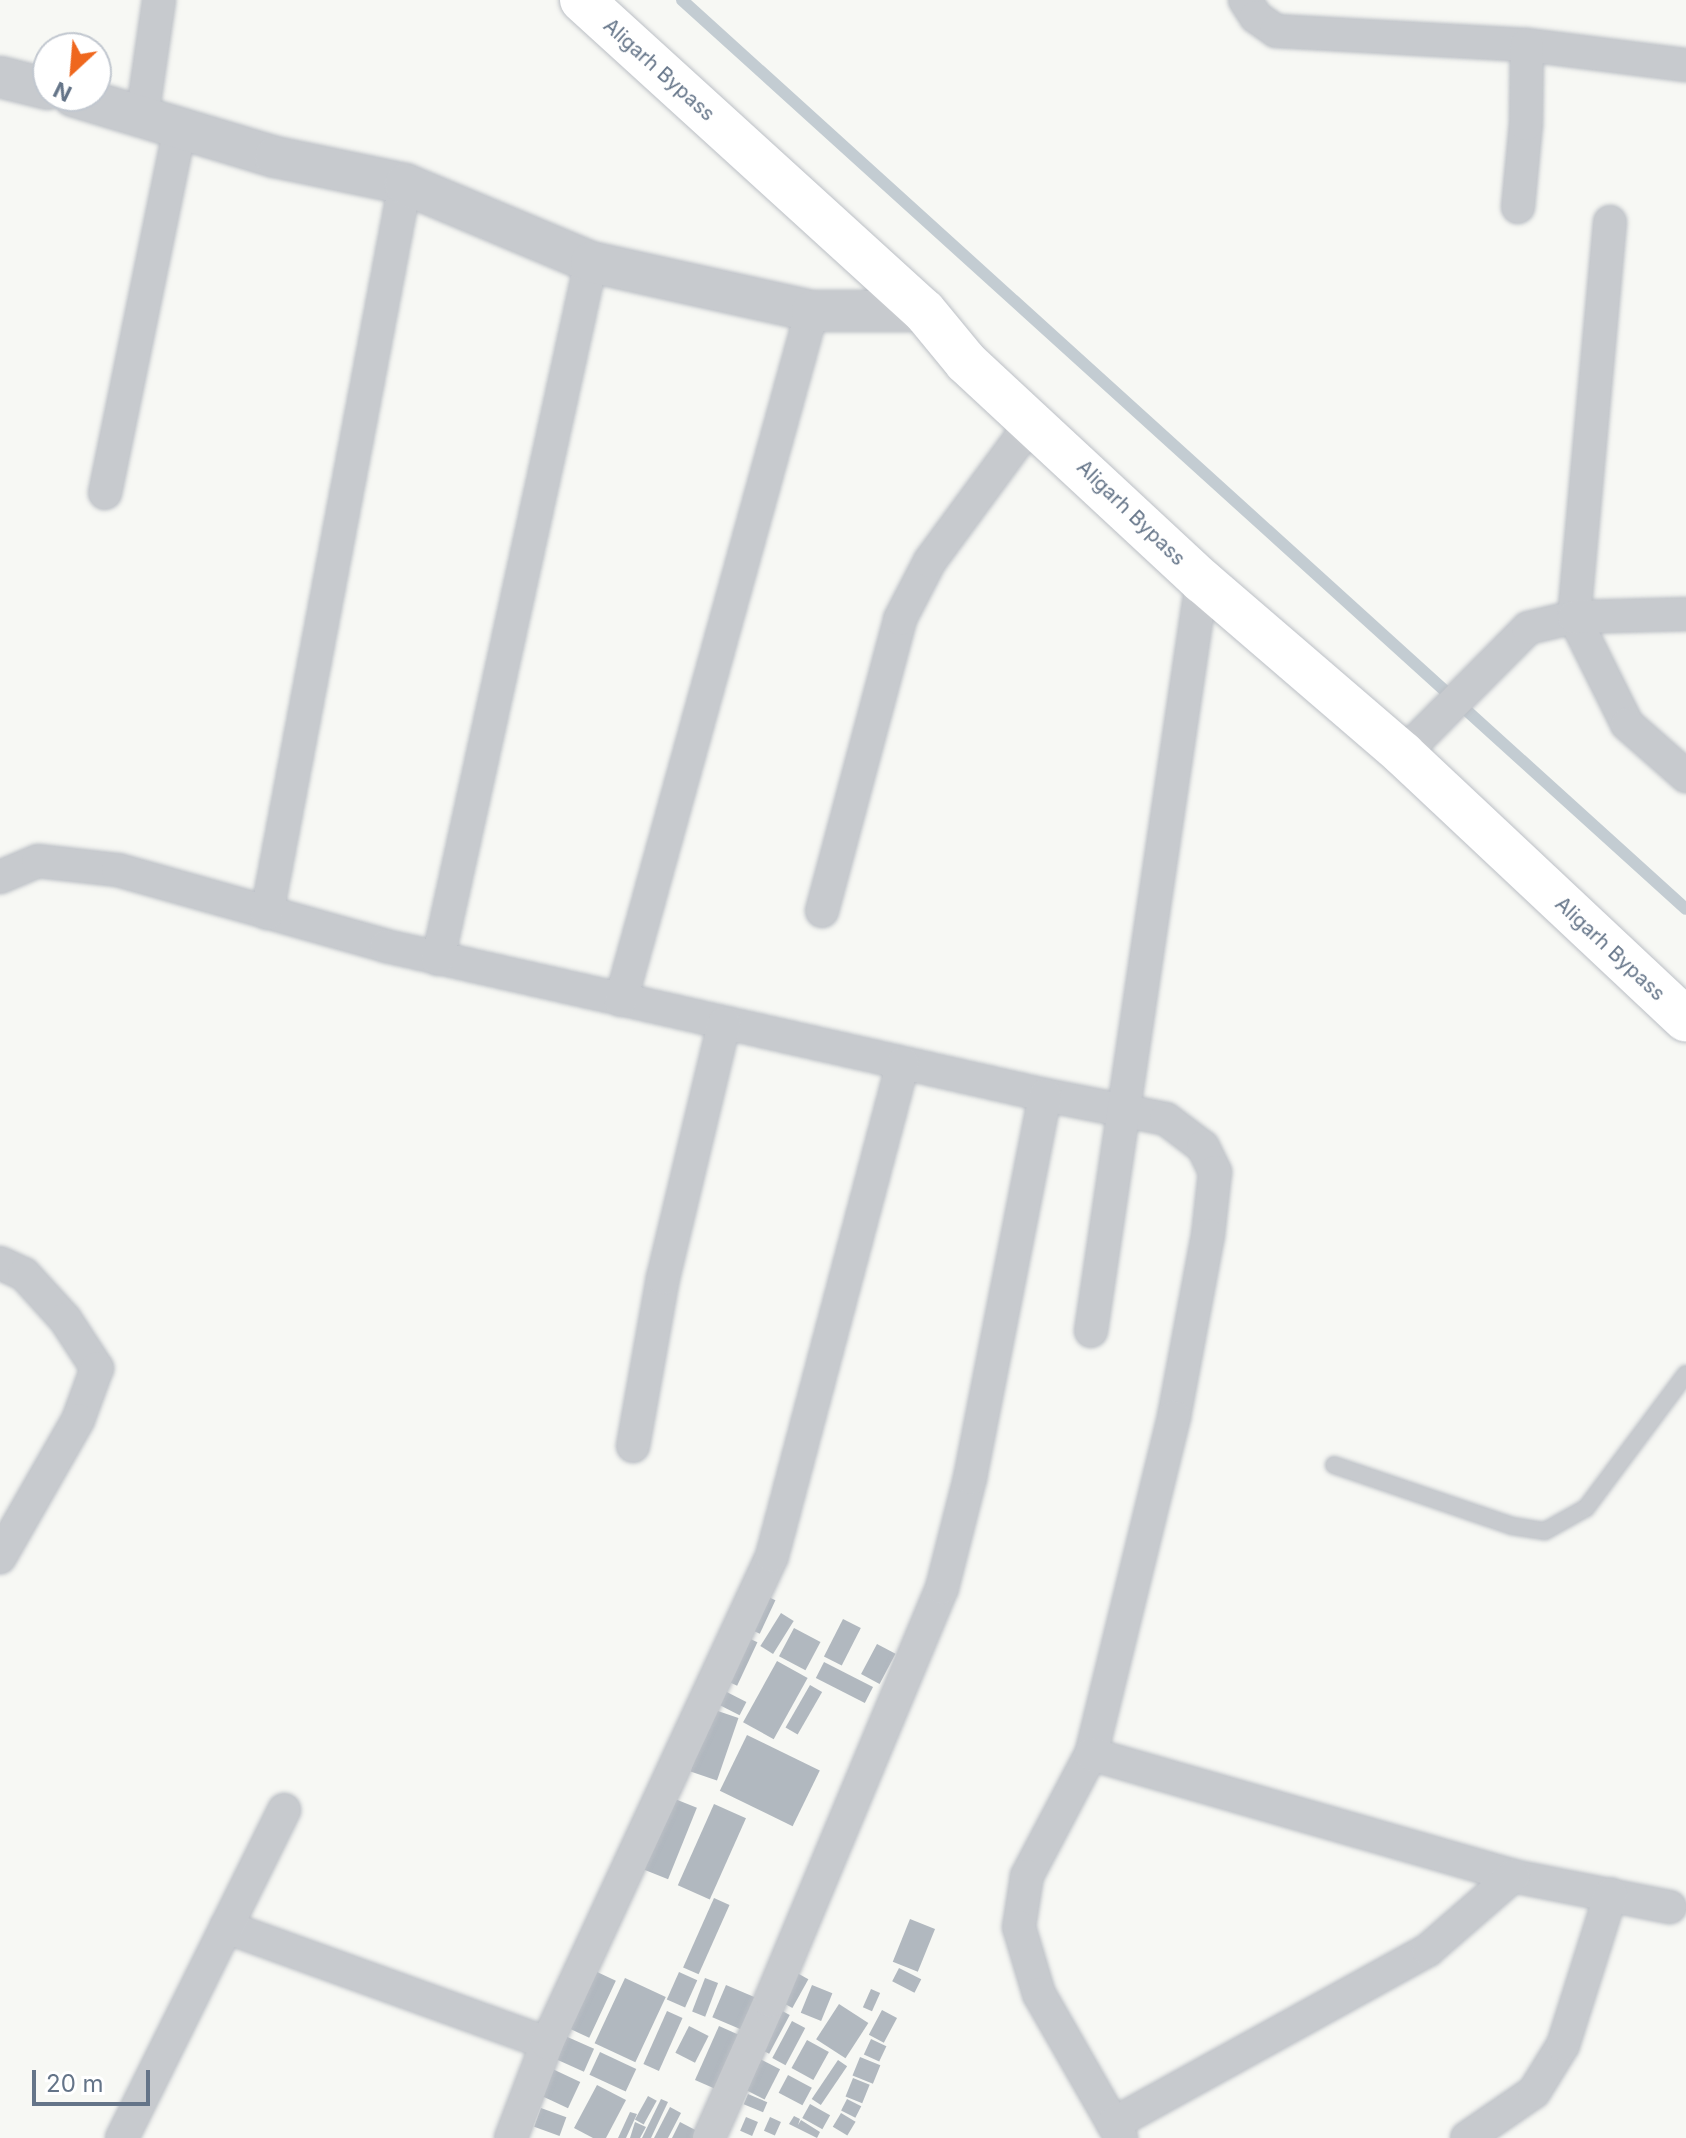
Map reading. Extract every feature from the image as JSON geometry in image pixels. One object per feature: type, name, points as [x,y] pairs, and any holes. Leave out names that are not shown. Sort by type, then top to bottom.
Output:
[{"type":"main road","name":"Aligarh Bypass","points":[[582,0],[924,311],[966,362],[1202,581],[1403,754],[1686,1020]]},
{"type":"street","points":[[142,117],[159,0]]},
{"type":"street","points":[[1245,0],[1256,17],[1276,31],[1527,45],[1686,65]]},
{"type":"street","points":[[1518,207],[1526,124],[1527,45]]},
{"type":"street","points":[[0,77],[32,85]]},
{"type":"street","points":[[112,108],[275,157],[405,184],[591,262],[812,311],[924,311]]},
{"type":"street","points":[[105,493],[180,128]]},
{"type":"street","points":[[267,913],[405,184]]},
{"type":"street","points":[[1610,222],[1574,617],[1627,724],[1686,776]]},
{"type":"street","points":[[438,959],[591,262]]},
{"type":"street","points":[[621,1000],[812,311]]},
{"type":"street","points":[[822,911],[900,619],[930,561],[1033,421]]},
{"type":"street","points":[[1091,1331],[1202,581]]},
{"type":"street","points":[[1403,754],[1528,628],[1574,617],[1686,614]]},
{"type":"street","points":[[0,877],[38,861],[118,870],[438,959],[1045,1095],[1166,1119],[1203,1147],[1215,1172],[1208,1235],[1174,1417],[1091,1754],[1027,1876],[1019,1927],[1039,1994],[1117,2131],[1428,1950],[1513,1876]]},
{"type":"street","points":[[633,1446],[663,1278],[724,1023]]},
{"type":"street","points":[[511,2138],[547,2043],[772,1556],[903,1063]]},
{"type":"street","points":[[709,2138],[942,1588],[970,1478],[1045,1095]]},
{"type":"street","points":[[0,1263],[24,1274],[65,1319],[97,1368],[78,1420],[0,1557]]},
{"type":"street","points":[[1091,1754],[1513,1876],[1670,1907]]},
{"type":"street","points":[[122,2138],[284,1810]]},
{"type":"street","points":[[1467,2138],[1534,2092],[1563,2045],[1611,1894]]},
{"type":"street","points":[[226,1927],[547,2043]]},
{"type":"lane","points":[[1334,1465],[1512,1526],[1545,1531],[1586,1508],[1686,1374]]},
{"type":"building","points":[[760,1593],[775,1600],[760,1634],[744,1627]]},
{"type":"building","points":[[781,1613],[794,1621],[773,1654],[760,1646]]},
{"type":"building","points":[[843,1619],[861,1628],[842,1666],[824,1656]]},
{"type":"building","points":[[794,1628],[820,1642],[805,1670],[779,1656]]},
{"type":"building","points":[[742,1635],[757,1642],[737,1686],[722,1679]]},
{"type":"building","points":[[877,1644],[896,1654],[880,1684],[861,1674]]},
{"type":"building","points":[[777,1661],[808,1678],[774,1739],[743,1722]]},
{"type":"building","points":[[824,1662],[873,1687],[865,1703],[816,1678]]},
{"type":"building","points":[[810,1685],[822,1692],[798,1734],[786,1727]]},
{"type":"building","points":[[717,1687],[746,1702],[740,1715],[710,1700]]},
{"type":"building","points":[[712,1709],[738,1718],[717,1781],[691,1771]]},
{"type":"building","points":[[747,1735],[820,1771],[793,1826],[720,1791]]},
{"type":"building","points":[[670,1797],[697,1808],[668,1879],[641,1868]]},
{"type":"building","points":[[714,1804],[746,1818],[710,1900],[678,1885]]},
{"type":"building","points":[[714,1898],[730,1905],[699,1974],[683,1967]]},
{"type":"building","points":[[910,1919],[935,1929],[918,1972],[893,1962]]},
{"type":"building","points":[[899,1968],[921,1979],[914,1993],[892,1981]]},
{"type":"building","points":[[790,1969],[808,1979],[792,2008],[774,1998]]},
{"type":"building","points":[[595,1971],[616,1981],[589,2038],[568,2028]]},
{"type":"building","points":[[679,1972],[697,1980],[685,2008],[667,1999]]},
{"type":"building","points":[[625,1978],[666,1997],[635,2062],[595,2043]]},
{"type":"building","points":[[705,1978],[718,1983],[705,2017],[692,2012]]},
{"type":"building","points":[[726,1985],[762,2000],[748,2032],[712,2017]]},
{"type":"building","points":[[812,1985],[832,1993],[821,2021],[801,2013]]},
{"type":"building","points":[[871,1989],[880,1993],[872,2011],[863,2007]]},
{"type":"building","points":[[839,2004],[868,2023],[845,2058],[816,2039]]},
{"type":"building","points":[[773,2006],[790,2015],[769,2054],[752,2045]]},
{"type":"building","points":[[882,2010],[897,2018],[884,2043],[869,2035]]},
{"type":"building","points":[[667,2011],[683,2018],[659,2071],[643,2064]]},
{"type":"building","points":[[792,2021],[805,2028],[786,2065],[772,2058]]},
{"type":"building","points":[[689,2026],[709,2036],[695,2063],[675,2053]]},
{"type":"building","points":[[719,2026],[746,2038],[722,2092],[695,2080]]},
{"type":"building","points":[[563,2035],[594,2049],[584,2072],[553,2058]]},
{"type":"building","points":[[871,2039],[886,2046],[879,2062],[864,2054]]},
{"type":"building","points":[[807,2040],[829,2052],[813,2080],[791,2068]]},
{"type":"building","points":[[600,2052],[636,2069],[626,2092],[589,2075]]},
{"type":"building","points":[[756,2057],[780,2069],[765,2100],[741,2087]]},
{"type":"building","points":[[860,2057],[880,2065],[873,2084],[853,2076]]},
{"type":"building","points":[[838,2060],[847,2066],[821,2105],[812,2099]]},
{"type":"building","points":[[544,2065],[580,2082],[568,2108],[532,2091]]},
{"type":"building","points":[[788,2075],[812,2088],[802,2105],[779,2093]]},
{"type":"building","points":[[853,2078],[870,2085],[862,2103],[846,2097]]},
{"type":"building","points":[[597,2085],[626,2100],[606,2138],[593,2138],[574,2128]]},
{"type":"building","points":[[748,2094],[767,2102],[763,2112],[744,2104]]},
{"type":"building","points":[[648,2096],[657,2101],[644,2124],[635,2120]]},
{"type":"building","points":[[661,2099],[668,2102],[651,2138],[642,2138]]},
{"type":"building","points":[[847,2099],[861,2106],[855,2118],[841,2111]]},
{"type":"building","points":[[810,2104],[830,2115],[822,2129],[802,2118]]},
{"type":"building","points":[[670,2107],[681,2113],[668,2138],[654,2138]]},
{"type":"building","points":[[541,2108],[566,2117],[560,2136],[534,2127]]},
{"type":"building","points":[[630,2112],[637,2114],[626,2138],[618,2138]]},
{"type":"building","points":[[841,2113],[856,2122],[847,2135],[833,2127]]},
{"type":"building","points":[[794,2116],[800,2119],[798,2125],[801,2120],[820,2132],[817,2138],[789,2124]]},
{"type":"building","points":[[746,2117],[758,2122],[752,2136],[740,2131]]},
{"type":"building","points":[[770,2117],[781,2122],[775,2136],[764,2131]]},
{"type":"building","points":[[635,2122],[646,2127],[640,2138],[630,2138]]},
{"type":"building","points":[[680,2122],[703,2134],[701,2138],[672,2138]]},
{"type":"waterway","points":[[682,0],[1686,909]]}]
